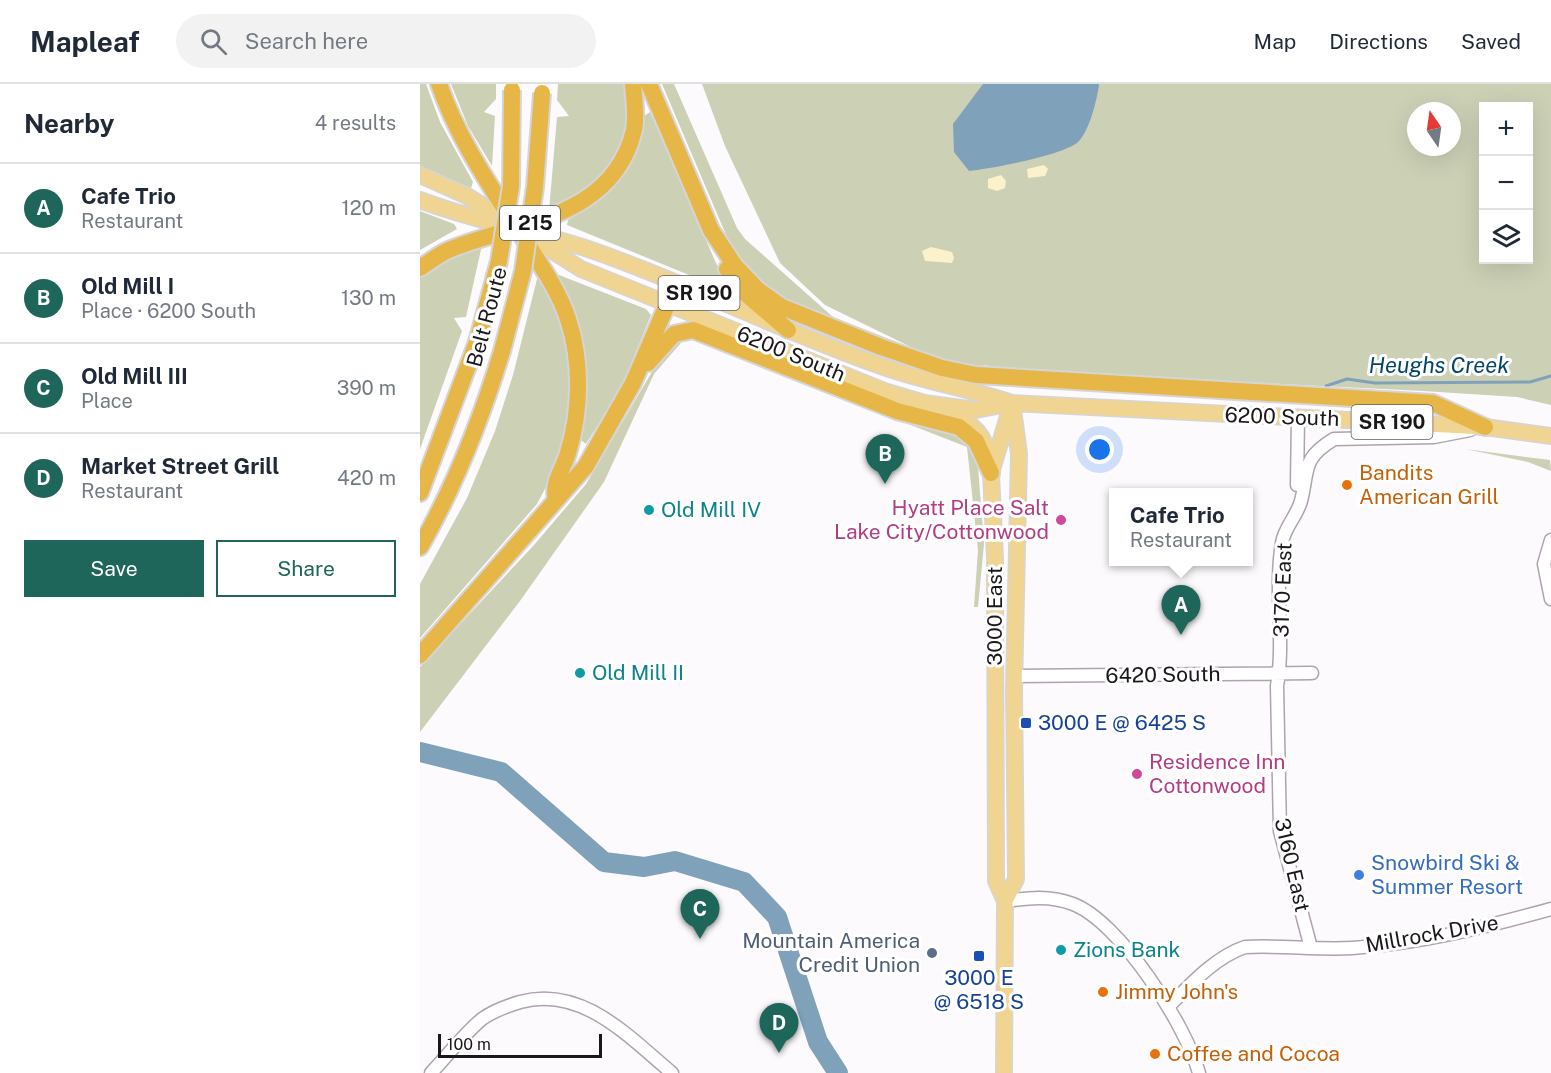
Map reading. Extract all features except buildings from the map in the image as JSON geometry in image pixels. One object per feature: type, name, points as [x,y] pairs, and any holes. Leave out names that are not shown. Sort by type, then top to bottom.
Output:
[{"type":"highway","points":[[439,84],[466,145],[546,273],[568,318],[579,364],[577,420],[568,455],[554,488],[556,500]]},
{"type":"highway","points":[[420,268],[449,249],[566,212],[596,194],[613,175],[634,129],[633,84]]},
{"type":"highway","points":[[649,84],[711,230],[719,256],[740,288],[788,330]]},
{"type":"highway","name":"Belt Route","points":[[420,493],[477,342],[499,261],[511,186],[512,87]]},
{"type":"highway","name":"Belt Route","points":[[420,547],[452,488],[480,422],[502,351],[523,271],[535,187],[541,88]]},
{"type":"highway","points":[[711,230],[735,266],[758,290],[776,303],[881,347],[942,368],[993,378],[1433,403],[1485,427]]},
{"type":"highway","points":[[420,655],[586,466],[633,383],[667,305]]},
{"type":"highway","points":[[633,383],[674,334],[693,330],[897,411],[959,427],[976,441],[991,473]]},
{"type":"main road","name":"6200 South","points":[[420,175],[467,196],[581,269],[871,386],[924,403],[976,410],[1012,403],[1298,417],[1485,427],[1551,436]]},
{"type":"main road","name":"6200 South","points":[[420,200],[458,215],[517,228],[594,251],[903,374],[975,390],[1012,403]]},
{"type":"main road","points":[[924,403],[965,420],[978,429],[987,444],[991,473]]},
{"type":"main road","name":"3000 East","points":[[1004,1073],[1005,901],[996,881],[995,559],[991,473],[1012,403]]},
{"type":"main road","name":"3000 East","points":[[1005,901],[1016,879],[1015,676],[1019,454],[1012,403]]},
{"type":"street","name":"3170 East","points":[[1298,417],[1298,510]]},
{"type":"street","name":"3170 East","points":[[1279,674],[1282,541],[1298,510],[1308,464],[1320,447],[1334,439],[1434,438],[1485,427]]},
{"type":"street","points":[[1551,540],[1544,564],[1551,599]]},
{"type":"street","name":"6420 South","points":[[1015,676],[1312,673]]},
{"type":"street","name":"3160 East","points":[[1279,674],[1277,686],[1280,831],[1287,850],[1311,948]]},
{"type":"street","points":[[1005,901],[1038,897],[1057,899],[1074,904],[1101,921],[1168,1007],[1194,1054],[1199,1073]]},
{"type":"street","name":"Millrock Drive","points":[[1168,1007],[1232,951],[1260,946],[1351,948],[1414,940],[1551,909]]},
{"type":"street","points":[[431,1073],[484,1018],[514,1004],[551,998],[575,1003],[598,1013],[672,1073]]},
{"type":"green space","points":[[420,84],[426,84],[440,122],[473,182],[471,188],[420,168]]},
{"type":"green space","points":[[451,84],[496,84],[496,99],[484,112],[495,116],[492,166],[468,126]]},
{"type":"green space","points":[[558,84],[629,84],[628,127],[621,148],[593,186],[549,211],[557,117],[569,116],[557,100]]},
{"type":"green space","points":[[662,84],[674,84],[737,228],[745,239],[833,317],[917,350],[825,305],[780,263],[725,146],[702,84],[1551,84],[1551,405],[1517,397],[1423,391],[1016,371],[984,365],[979,369],[920,356],[789,304],[753,278],[732,249]]},
{"type":"green space","points":[[650,112],[716,263],[730,288],[728,291],[567,225],[568,220],[596,200],[618,177],[634,149],[644,116]]},
{"type":"green space","points":[[420,211],[454,224],[457,229],[420,250]]},
{"type":"green space","points":[[482,245],[466,317],[454,318],[462,331],[420,449],[420,276],[439,262]]},
{"type":"green space","points":[[538,275],[553,302],[563,331],[569,360],[568,419],[561,448],[551,476],[537,504],[420,638],[420,584],[467,498],[495,431],[513,375]]},
{"type":"green space","points":[[559,275],[646,309],[651,315],[623,384],[586,444],[581,440],[586,380],[582,346],[557,277]]},
{"type":"green space","points":[[685,336],[962,434],[977,454],[984,544],[978,607],[974,607],[978,550],[967,447],[686,337],[654,374],[604,482],[520,601],[420,732],[420,667],[534,545],[586,484],[663,353]]},
{"type":"green space","points":[[1465,449],[1550,460],[1551,471],[1528,462]]},
{"type":"sand","points":[[1044,165],[1048,169],[1045,176],[1028,178],[1027,169]]},
{"type":"sand","points":[[1001,175],[1006,181],[1005,188],[997,191],[988,188],[988,179]]},
{"type":"sand","points":[[931,247],[952,252],[954,258],[952,263],[925,261],[922,251]]},
{"type":"water","points":[[983,84],[1099,85],[1089,124],[1078,142],[1058,152],[1043,156],[969,171],[954,152],[953,124]]},
{"type":"waterway","name":"Heughs Creek","points":[[1326,386],[1347,379],[1375,383],[1530,382],[1551,376]]},
{"type":"waterway","points":[[420,752],[501,772],[604,862],[644,867],[675,861],[744,882],[777,917],[818,1042],[838,1073]]},
{"type":"place","name":"Old Mill I","points":[[885,484]]},
{"type":"place","name":"Bandits American Grill","points":[[1347,485]]},
{"type":"place","name":"Old Mill IV","points":[[649,510]]},
{"type":"place","name":"Hyatt Place Salt Lake City/Cottonwood","points":[[1061,520]]},
{"type":"place","name":"Cafe Trio","points":[[1181,635]]},
{"type":"place","name":"Old Mill II","points":[[580,673]]},
{"type":"place","name":"3000 E @ 6425 S","points":[[1026,723]]},
{"type":"place","name":"Residence Inn Cottonwood","points":[[1137,774]]},
{"type":"place","name":"Snowbird Ski & Summer Resort","points":[[1359,875]]},
{"type":"place","name":"Old Mill III","points":[[700,939]]},
{"type":"place","name":"Zions Bank","points":[[1061,950]]},
{"type":"place","name":"Mountain America Credit Union","points":[[932,953]]},
{"type":"place","name":"3000 E @ 6518 S","points":[[979,956]]},
{"type":"place","name":"Jimmy John's","points":[[1103,992]]},
{"type":"place","name":"Market Street Grill","points":[[779,1053]]},
{"type":"place","name":"Coffee and Cocoa","points":[[1155,1054]]}]
